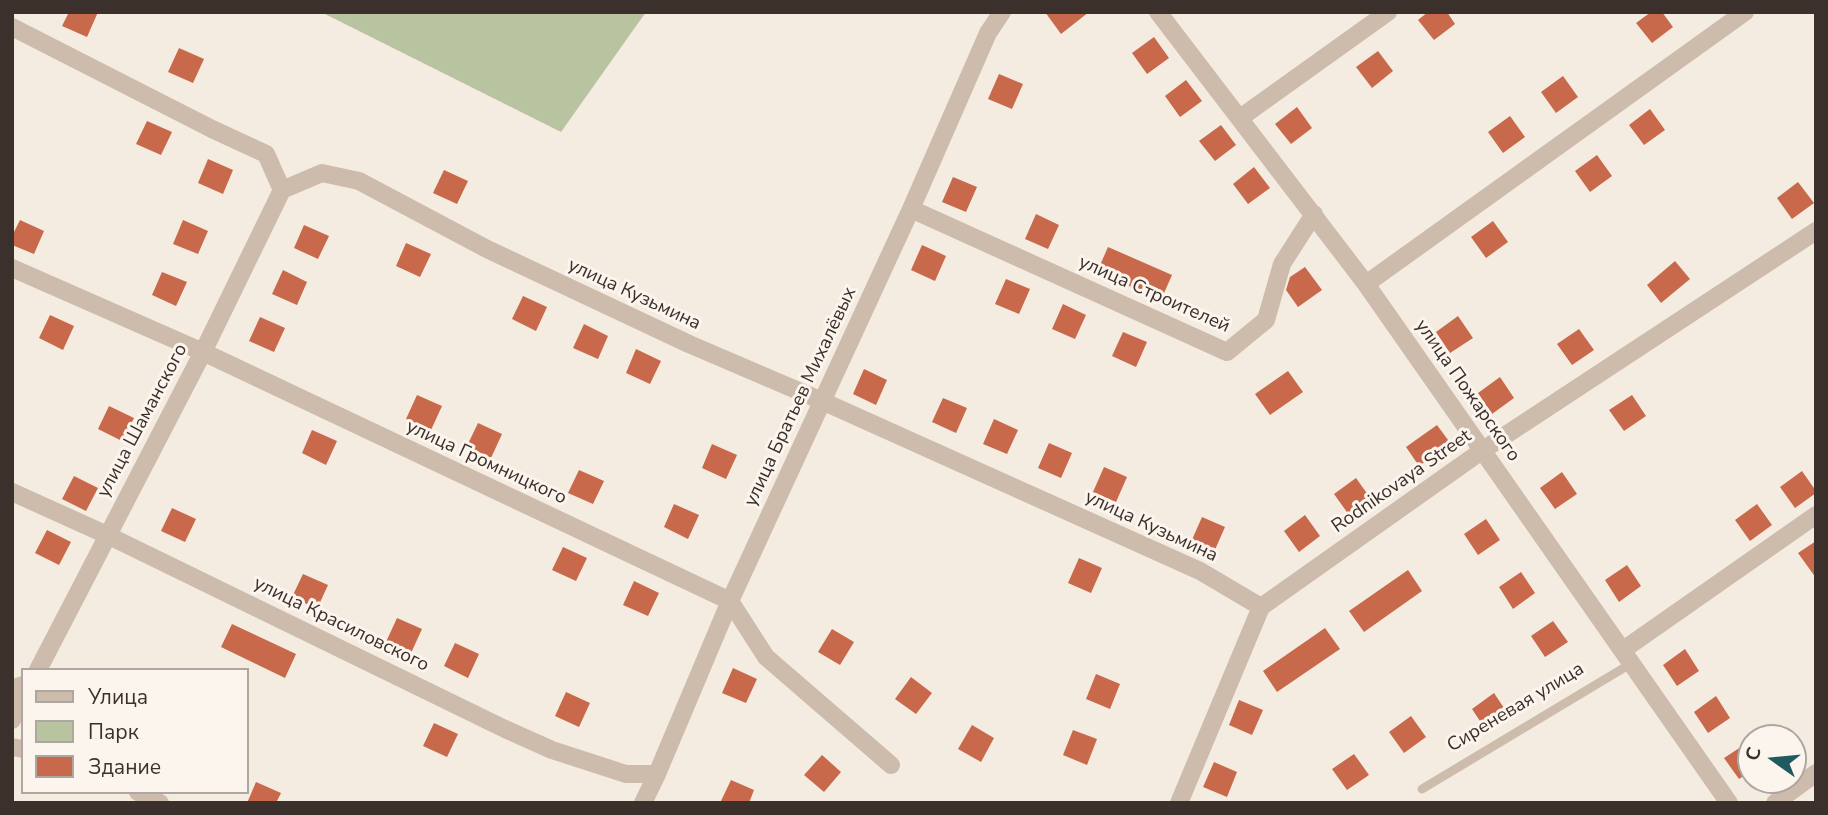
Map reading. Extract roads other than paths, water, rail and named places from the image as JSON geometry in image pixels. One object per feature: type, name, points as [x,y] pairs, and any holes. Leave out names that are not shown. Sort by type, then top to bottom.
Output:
[{"type":"street","name":"улица Братьев Михалёвых","points":[[643,803],[730,601],[911,209],[988,33],[1002,12]]},
{"type":"street","name":"улица Пожарского","points":[[1158,12],[1366,284],[1728,803]]},
{"type":"street","points":[[1240,118],[1388,12]]},
{"type":"street","points":[[1366,284],[1745,12]]},
{"type":"street","points":[[12,27],[265,154],[282,190]]},
{"type":"street","name":"улица Кузьмина","points":[[282,190],[322,173],[359,181],[487,249],[689,344],[1200,571],[1261,607]]},
{"type":"street","name":"улица Шаманского","points":[[39,668],[203,352],[282,190]]},
{"type":"street","name":"улица Строителей","points":[[911,209],[1227,352],[1266,320],[1282,264],[1314,214]]},
{"type":"street","name":"Rodnikovaya Street","points":[[1261,607],[1483,450],[1816,231]]},
{"type":"street","name":"улица Громницкого","points":[[12,268],[203,352],[730,601]]},
{"type":"street","name":"улица Красиловского","points":[[12,492],[107,535],[552,750],[625,775],[657,774]]},
{"type":"street","name":"Сиреневая улица","points":[[1628,656],[1816,515]]},
{"type":"street","points":[[730,601],[766,657],[891,765]]},
{"type":"street","points":[[1179,803],[1261,607]]},
{"type":"street","points":[[12,720],[21,703]]},
{"type":"street","points":[[1775,803],[1816,774]]},
{"type":"street","points":[[142,794],[160,803]]},
{"type":"lane","name":"Сиреневая улица","points":[[1422,789],[1628,656]]}]
